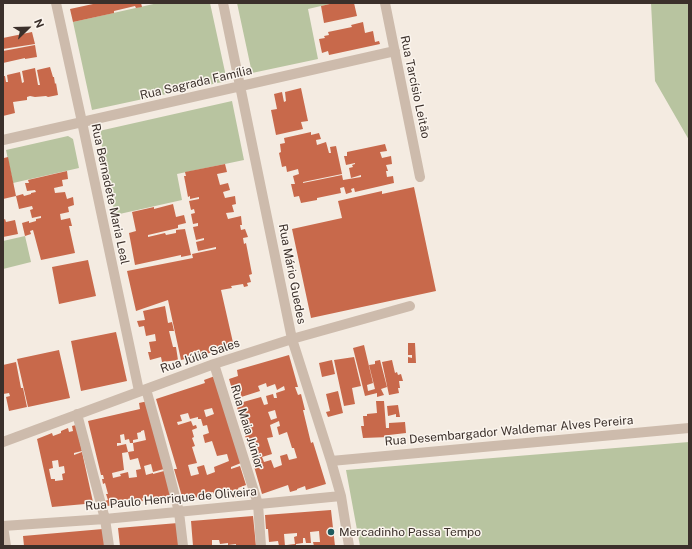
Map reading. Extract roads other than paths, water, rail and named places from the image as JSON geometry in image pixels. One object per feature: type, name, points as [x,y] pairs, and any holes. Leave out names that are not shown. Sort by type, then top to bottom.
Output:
[{"type":"street","name":"Rua Bernadete Maria Leal","points":[[56,3],[142,390],[167,465],[179,512],[183,546]]},
{"type":"street","name":"Rua Mário Guedes","points":[[223,3],[292,339],[341,496],[349,546]]},
{"type":"street","name":"Rua Tarcísio Leitão","points":[[385,3],[420,177]]},
{"type":"street","name":"Rua Sagrada Família","points":[[3,140],[395,51]]},
{"type":"street","name":"Rua Júlia Sales","points":[[3,442],[214,364],[292,339],[410,306]]},
{"type":"street","name":"Rua Maia Júnior","points":[[214,364],[258,504],[261,546]]},
{"type":"street","points":[[77,414],[105,519],[109,546]]},
{"type":"street","name":"Rua Desembargador Waldemar Alves Pereira","points":[[331,460],[689,428]]},
{"type":"street","name":"Rua Paulo Henrique de Oliveira","points":[[3,526],[105,519],[341,496]]},
{"type":"street","points":[[3,526],[6,546]]},
{"type":"place","name":"Mercadinho Passa Tempo","points":[[331,532]]}]
